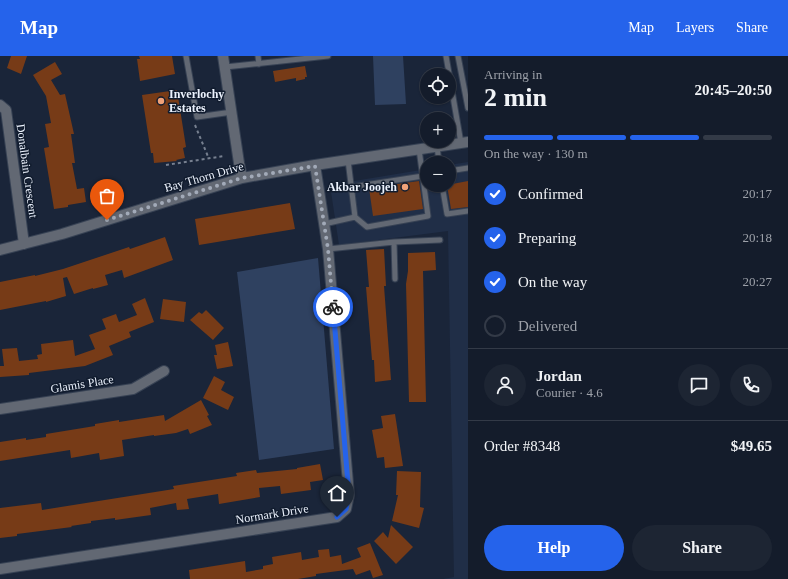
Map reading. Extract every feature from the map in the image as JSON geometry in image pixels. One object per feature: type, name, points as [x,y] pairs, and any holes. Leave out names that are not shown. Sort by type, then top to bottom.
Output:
[{"type":"street","points":[[223,56],[242,178]]},
{"type":"street","name":"Donalbain Crescent","points":[[0,105],[6,110],[24,244]]},
{"type":"street","name":"Bay Thorn Drive","points":[[0,250],[62,234],[242,178],[425,148]]},
{"type":"street","name":"Normark Drive","points":[[0,569],[337,517],[346,509],[349,495],[328,249],[315,166]]},
{"type":"street","name":"Glamis Place","points":[[0,409],[133,389],[164,371]]},
{"type":"lane","points":[[186,56],[197,117],[232,112]]},
{"type":"lane","points":[[258,56],[259,64]]},
{"type":"lane","points":[[225,67],[328,56]]},
{"type":"lane","points":[[446,56],[464,142]]},
{"type":"lane","points":[[458,56],[468,108]]},
{"type":"lane","points":[[419,149],[420,156]]},
{"type":"lane","points":[[348,160],[355,217],[367,227],[428,216],[425,192]]},
{"type":"lane","points":[[456,171],[468,168]]},
{"type":"lane","points":[[352,188],[420,177]]},
{"type":"lane","points":[[443,192],[447,214],[468,211]]},
{"type":"lane","points":[[324,224],[355,217]]},
{"type":"lane","points":[[328,249],[394,242],[440,240]]},
{"type":"lane","points":[[394,242],[395,279]]},
{"type":"path","points":[[197,117],[194,122],[209,159]]},
{"type":"path","points":[[166,165],[224,156]]},
{"type":"shaded area","points":[[373,56],[403,56],[406,104],[375,105]]},
{"type":"shaded area","points":[[468,162],[468,579],[443,579],[454,577],[448,231],[339,245],[330,185],[420,170],[420,192],[456,192],[456,164]]},
{"type":"shaded area","points":[[318,258],[334,449],[259,460],[237,272]]},
{"type":"building","points":[[11,56],[27,56],[21,74],[7,68]]},
{"type":"building","points":[[139,56],[172,56],[175,74],[140,81],[137,59],[140,59]]},
{"type":"building","points":[[55,62],[62,74],[51,80],[60,95],[65,94],[74,134],[71,134],[75,163],[72,163],[77,189],[84,188],[86,202],[54,209],[44,148],[49,147],[45,124],[51,123],[46,96],[33,75]]},
{"type":"building","points":[[305,66],[307,77],[305,77],[305,79],[296,81],[296,78],[275,82],[273,71]]},
{"type":"building","name":"Inverlochy Estates","points":[[177,90],[186,147],[183,148],[185,158],[176,160],[177,161],[154,163],[153,153],[151,153],[142,95]]},
{"type":"building","points":[[419,181],[423,209],[373,216],[369,188]]},
{"type":"building","points":[[468,181],[468,207],[451,209],[448,192],[456,192],[456,183]]},
{"type":"building","points":[[290,203],[295,229],[199,245],[195,219]]},
{"type":"building","points":[[165,237],[173,260],[124,278],[122,270],[105,275],[108,285],[74,294],[67,277],[63,278],[66,296],[46,302],[0,310],[0,282],[63,269],[129,247],[130,249]]},
{"type":"building","points":[[384,249],[386,286],[384,286],[391,380],[375,382],[366,287],[369,287],[366,250]]},
{"type":"building","points":[[435,252],[436,270],[423,271],[426,402],[409,402],[406,284],[408,253]]},
{"type":"building","points":[[145,298],[154,322],[129,332],[131,337],[109,346],[113,355],[85,366],[29,373],[29,375],[0,377],[0,366],[4,366],[2,349],[17,348],[19,361],[38,359],[37,355],[42,354],[41,344],[73,340],[75,356],[95,349],[89,335],[106,329],[102,319],[116,314],[119,322],[137,315],[132,304]]},
{"type":"building","points":[[163,299],[186,302],[184,322],[160,319]]},
{"type":"building","points":[[206,310],[224,328],[213,340],[190,320],[199,312],[202,314]]},
{"type":"building","points":[[228,342],[233,366],[217,369],[214,355],[217,355],[215,345]]},
{"type":"building","points":[[214,376],[225,382],[221,390],[234,397],[228,410],[203,398]]},
{"type":"building","points":[[201,400],[209,415],[207,416],[212,425],[190,434],[188,429],[176,433],[122,440],[124,456],[100,460],[99,453],[71,458],[70,450],[0,461],[0,442],[46,437],[46,434],[95,426],[95,424],[119,420],[119,422],[164,415],[165,421]]},
{"type":"building","points":[[395,414],[403,466],[385,468],[384,457],[377,458],[372,430],[383,428],[381,416]]},
{"type":"building","points":[[320,464],[323,480],[310,482],[311,490],[281,494],[280,486],[259,488],[260,497],[219,504],[218,494],[187,499],[189,509],[177,510],[176,503],[150,508],[151,515],[115,520],[115,518],[91,521],[91,523],[71,526],[72,527],[17,534],[17,536],[0,538],[0,508],[41,503],[42,510],[174,489],[173,486],[237,476],[236,473],[256,470],[257,473],[297,469]]},
{"type":"building","points":[[397,471],[421,472],[420,507],[424,508],[419,528],[392,521],[398,495],[396,495]]},
{"type":"building","points":[[391,525],[413,547],[396,564],[374,541],[383,532],[388,538]]},
{"type":"building","points":[[370,543],[383,575],[373,578],[370,570],[356,575],[353,569],[316,574],[316,576],[298,579],[190,579],[189,570],[245,561],[246,572],[263,569],[263,566],[273,564],[272,557],[301,552],[302,560],[319,557],[318,550],[329,549],[330,557],[341,555],[342,564],[361,557],[357,548]]},
{"type":"way so far","points":[[107,220],[242,178],[315,166],[328,249],[333,307]]},
{"type":"place","name":"Inverlochy Estates","points":[[161,101]]},
{"type":"place","name":"Akbar Joojeh","points":[[405,187]]},
{"type":"route","points":[[333,307],[349,495],[346,509],[337,517]]}]
